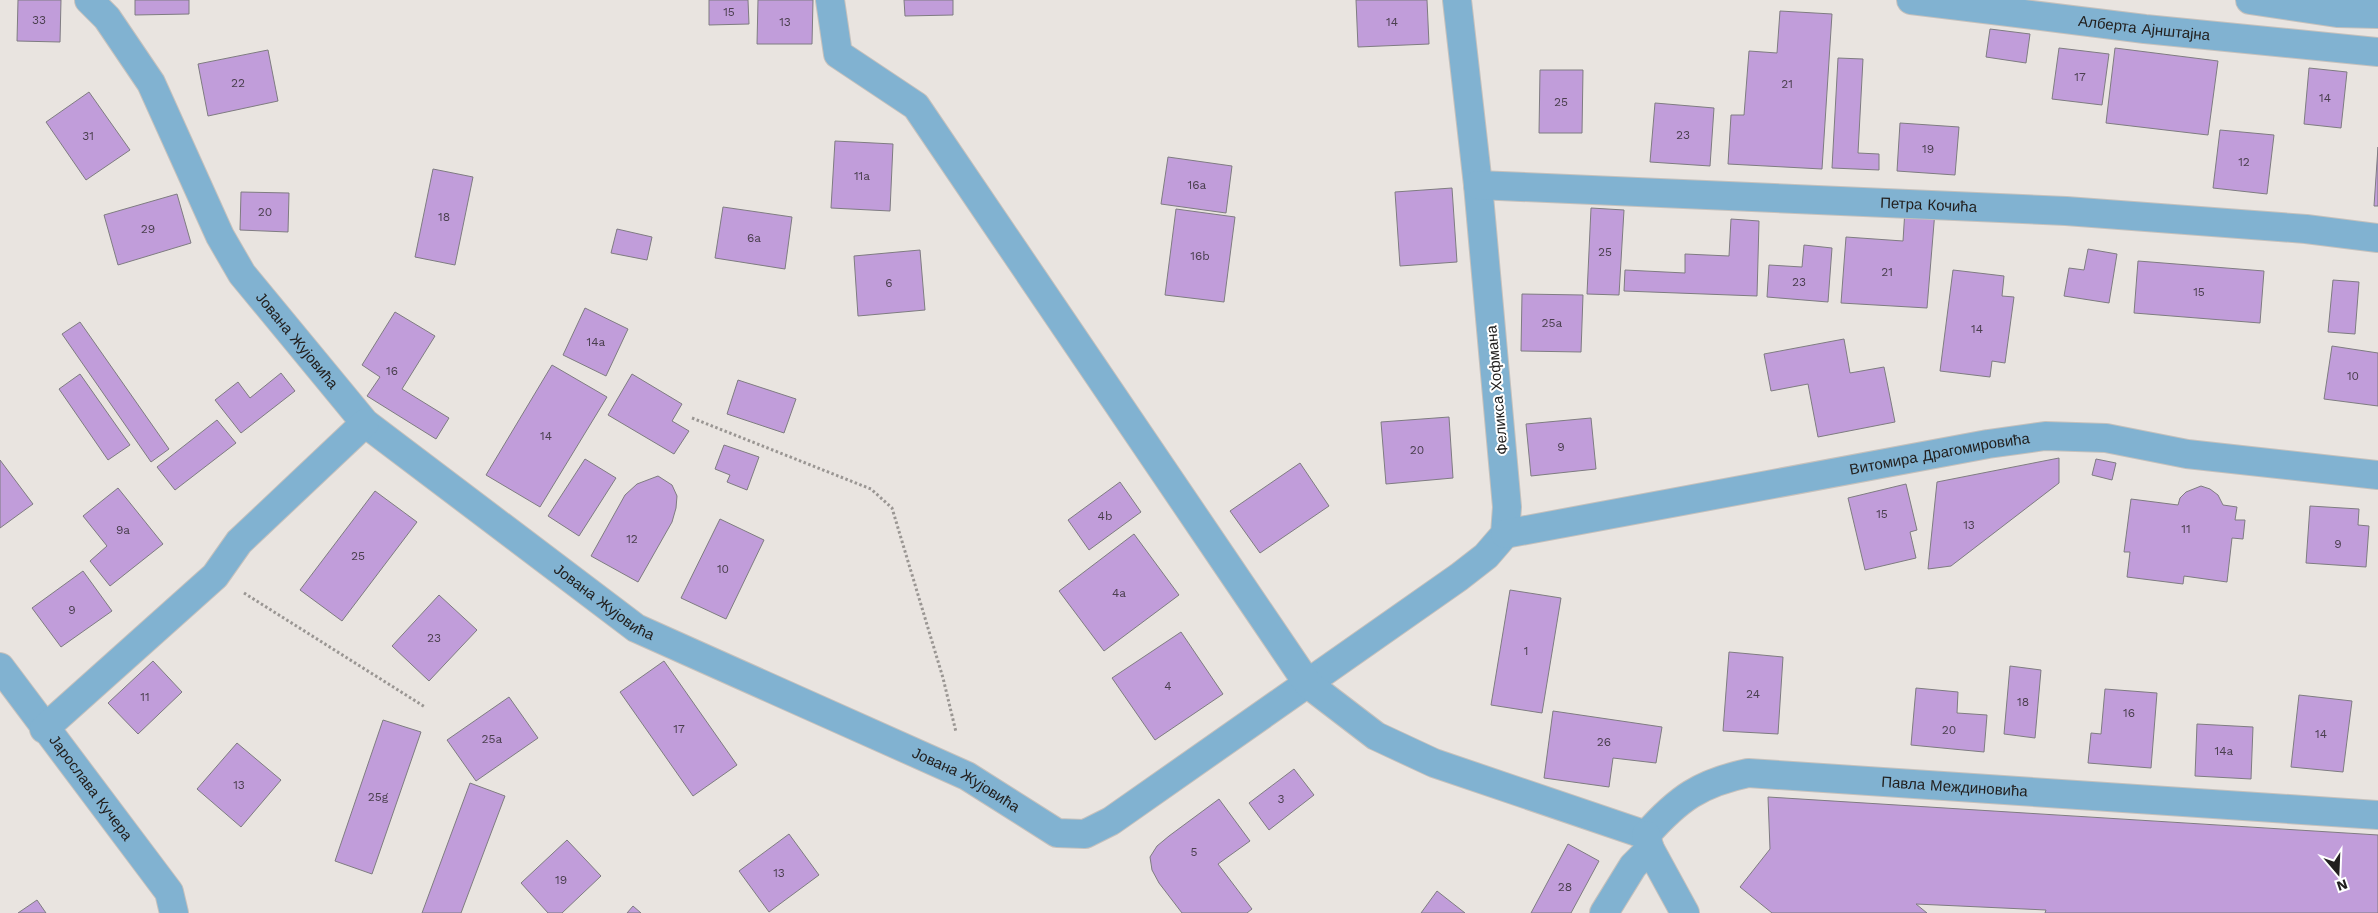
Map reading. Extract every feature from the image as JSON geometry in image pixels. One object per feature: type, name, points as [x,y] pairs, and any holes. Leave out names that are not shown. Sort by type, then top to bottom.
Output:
[{"type":"street","name":"Јована Жујовића","points":[[89,0],[107,18],[151,82],[220,236],[242,274],[364,423],[636,628],[967,776],[1057,833],[1085,834],[1112,821],[1308,684]]},
{"type":"street","points":[[830,0],[838,54],[916,106],[1308,684],[1376,736],[1434,763],[1648,842],[1685,913]]},
{"type":"street","name":"Феликса Хофмана","points":[[1457,0],[1478,185],[1507,507],[1505,534]]},
{"type":"street","name":"Алберта Ајнштајна","points":[[1911,0],[2145,29],[2378,52]]},
{"type":"street","points":[[2250,0],[2337,14],[2378,14]]},
{"type":"street","name":"Петра Кочића","points":[[1478,185],[2066,211],[2306,229],[2378,238]]},
{"type":"street","points":[[44,728],[215,576],[239,542],[364,423]]},
{"type":"street","name":"Витомира Драгомировића","points":[[1505,534],[1988,444],[2045,436],[2106,438],[2187,454],[2378,475]]},
{"type":"street","points":[[1308,684],[1459,577],[1486,556],[1505,534]]},
{"type":"street","name":"Јарослава Кучера","points":[[0,667],[169,892],[174,913]]},
{"type":"street","name":"Павла Междиновића","points":[[1604,913],[1662,817],[1690,792],[1722,778],[1748,772],[2378,815]]},
{"type":"path","points":[[692,418],[871,489],[892,508],[943,678],[967,776]]},
{"type":"path","points":[[215,576],[425,707]]},
{"type":"building","points":[[18,0],[61,0],[60,42],[17,41]]},
{"type":"building","points":[[135,0],[189,0],[189,14],[135,15]]},
{"type":"building","points":[[709,0],[748,0],[749,24],[709,25]]},
{"type":"building","points":[[758,0],[813,0],[812,44],[757,44]]},
{"type":"building","points":[[904,0],[953,0],[953,15],[905,16]]},
{"type":"building","points":[[1356,0],[1427,0],[1429,44],[1358,47]]},
{"type":"building","points":[[1780,11],[1832,14],[1822,169],[1728,164],[1731,115],[1744,115],[1749,51],[1777,53]]},
{"type":"building","points":[[1990,29],[2030,34],[2026,63],[1986,57]]},
{"type":"building","points":[[2059,48],[2109,54],[2102,105],[2052,99]]},
{"type":"building","points":[[2115,48],[2218,61],[2208,135],[2106,123]]},
{"type":"building","points":[[268,50],[278,101],[208,116],[198,64]]},
{"type":"building","points":[[1838,58],[1863,59],[1858,153],[1879,154],[1879,170],[1832,168]]},
{"type":"building","points":[[2309,68],[2347,72],[2341,128],[2304,124]]},
{"type":"building","points":[[1540,70],[1583,70],[1582,133],[1539,133]]},
{"type":"building","points":[[89,92],[130,150],[86,180],[46,122]]},
{"type":"building","points":[[1655,103],[1714,108],[1710,166],[1650,162]]},
{"type":"building","points":[[1900,123],[1959,127],[1955,175],[1897,171]]},
{"type":"building","points":[[2220,130],[2274,135],[2267,194],[2213,188]]},
{"type":"building","points":[[835,141],[893,144],[890,211],[831,208]]},
{"type":"building","points":[[2378,147],[2378,206],[2374,206]]},
{"type":"building","points":[[1168,157],[1232,166],[1226,213],[1161,204]]},
{"type":"building","points":[[433,169],[473,177],[455,265],[415,257]]},
{"type":"building","points":[[1452,188],[1457,262],[1400,266],[1395,192]]},
{"type":"building","points":[[241,192],[289,193],[288,232],[240,230]]},
{"type":"building","points":[[177,194],[191,243],[118,265],[104,215]]},
{"type":"building","points":[[723,207],[792,217],[785,269],[715,258]]},
{"type":"building","points":[[1591,208],[1624,210],[1619,295],[1587,294]]},
{"type":"building","points":[[1176,209],[1235,217],[1224,302],[1165,295]]},
{"type":"building","points":[[1905,209],[1935,211],[1927,308],[1841,303],[1846,237],[1903,241]]},
{"type":"building","points":[[1731,219],[1759,221],[1757,296],[1624,291],[1625,270],[1685,273],[1685,254],[1729,256]]},
{"type":"building","points":[[617,229],[652,237],[647,260],[611,253]]},
{"type":"building","points":[[1804,245],[1832,248],[1828,302],[1767,297],[1769,265],[1802,267]]},
{"type":"building","points":[[2088,249],[2117,254],[2109,303],[2064,296],[2069,268],[2084,270]]},
{"type":"building","points":[[920,250],[925,310],[858,316],[854,256]]},
{"type":"building","points":[[2138,261],[2264,271],[2260,323],[2134,313]]},
{"type":"building","points":[[1953,270],[2004,276],[2002,296],[2014,297],[2005,363],[1992,361],[1990,377],[1940,371]]},
{"type":"building","points":[[2333,280],[2359,282],[2355,334],[2328,332]]},
{"type":"building","points":[[1522,294],[1583,295],[1581,352],[1521,351]]},
{"type":"building","points":[[585,308],[628,329],[606,376],[563,355]]},
{"type":"building","points":[[395,312],[435,336],[402,389],[449,418],[436,439],[367,396],[380,377],[362,365]]},
{"type":"building","points":[[80,322],[169,449],[151,462],[62,334]]},
{"type":"building","points":[[1844,339],[1850,373],[1884,367],[1895,422],[1818,437],[1808,384],[1771,391],[1764,354]]},
{"type":"building","points":[[2332,346],[2378,353],[2378,406],[2324,399]]},
{"type":"building","points":[[552,365],[607,397],[540,507],[486,475]]},
{"type":"building","points":[[281,373],[295,391],[241,433],[215,400],[238,382],[250,398]]},
{"type":"building","points":[[80,374],[130,445],[108,460],[59,389]]},
{"type":"building","points":[[632,374],[682,404],[672,421],[689,431],[674,454],[608,415]]},
{"type":"building","points":[[738,380],[796,399],[784,433],[727,414]]},
{"type":"building","points":[[1449,417],[1453,478],[1386,484],[1381,422]]},
{"type":"building","points":[[1591,418],[1596,469],[1531,476],[1526,424]]},
{"type":"building","points":[[217,420],[236,443],[175,490],[157,467]]},
{"type":"building","points":[[724,445],[759,457],[747,490],[727,482],[730,475],[715,469]]},
{"type":"building","points":[[2059,458],[2059,483],[1951,566],[1928,569],[1937,482]]},
{"type":"building","points":[[585,459],[616,478],[579,536],[548,516]]},
{"type":"building","points":[[2096,459],[2116,463],[2112,480],[2092,475]]},
{"type":"building","points":[[0,460],[33,504],[0,528]]},
{"type":"building","points":[[1300,463],[1329,506],[1260,553],[1230,511]]},
{"type":"building","points":[[658,476],[672,485],[677,496],[676,508],[672,522],[638,582],[591,556],[625,495],[637,484]]},
{"type":"building","points":[[1120,482],[1141,512],[1089,550],[1068,520]]},
{"type":"building","points":[[1906,484],[1917,530],[1910,532],[1916,558],[1865,570],[1848,498]]},
{"type":"building","points":[[2201,486],[2210,489],[2218,495],[2223,505],[2237,507],[2235,520],[2245,520],[2243,539],[2232,538],[2227,582],[2184,576],[2183,584],[2127,577],[2130,552],[2124,552],[2131,499],[2178,505],[2180,498],[2186,492]]},
{"type":"building","points":[[118,488],[163,544],[110,586],[90,561],[107,546],[83,516]]},
{"type":"building","points":[[375,491],[417,522],[342,621],[300,590]]},
{"type":"building","points":[[2310,506],[2359,509],[2358,525],[2369,526],[2366,567],[2306,563]]},
{"type":"building","points":[[720,519],[764,540],[726,619],[681,598]]},
{"type":"building","points":[[1134,534],[1179,595],[1104,651],[1059,591]]},
{"type":"building","points":[[83,571],[112,611],[61,647],[32,608]]},
{"type":"building","points":[[1510,590],[1561,598],[1542,713],[1491,705]]},
{"type":"building","points":[[439,595],[477,630],[429,681],[392,646]]},
{"type":"building","points":[[1181,632],[1223,694],[1155,740],[1112,678]]},
{"type":"building","points":[[1729,652],[1783,657],[1778,734],[1723,731]]},
{"type":"building","points":[[153,661],[182,692],[138,734],[108,703]]},
{"type":"building","points":[[664,661],[737,765],[693,796],[620,692]]},
{"type":"building","points":[[2010,666],[2041,670],[2035,738],[2004,734]]},
{"type":"building","points":[[1916,688],[1958,692],[1957,713],[1987,715],[1984,752],[1911,745]]},
{"type":"building","points":[[2105,689],[2157,693],[2151,768],[2088,763],[2091,733],[2101,734]]},
{"type":"building","points":[[2299,695],[2352,701],[2343,772],[2291,767]]},
{"type":"building","points":[[509,697],[538,738],[476,781],[447,740]]},
{"type":"building","points":[[1553,711],[1662,727],[1656,763],[1613,758],[1609,787],[1544,778]]},
{"type":"building","points":[[383,720],[421,732],[372,874],[335,861]]},
{"type":"building","points":[[2197,724],[2253,727],[2251,779],[2195,776]]},
{"type":"building","points":[[237,743],[281,780],[241,827],[197,789]]},
{"type":"building","points":[[1294,769],[1314,795],[1269,830],[1249,803]]},
{"type":"building","points":[[470,783],[505,796],[461,913],[422,913]]},
{"type":"building","points":[[1768,797],[2378,835],[2378,913],[2045,913],[2046,910],[1916,904],[1927,913],[1772,913],[1740,887],[1770,849]]},
{"type":"building","points":[[1219,799],[1250,841],[1218,864],[1252,909],[1247,913],[1182,913],[1159,883],[1152,870],[1150,857],[1157,846]]},
{"type":"building","points":[[789,834],[819,875],[769,912],[739,871]]},
{"type":"building","points":[[567,840],[601,876],[562,913],[548,913],[521,883]]},
{"type":"building","points":[[1568,844],[1599,861],[1571,913],[1531,913]]},
{"type":"building","points":[[1437,891],[1465,913],[1421,913]]},
{"type":"building","points":[[37,900],[46,913],[18,913]]},
{"type":"building","points":[[633,906],[641,913],[627,913]]}]
